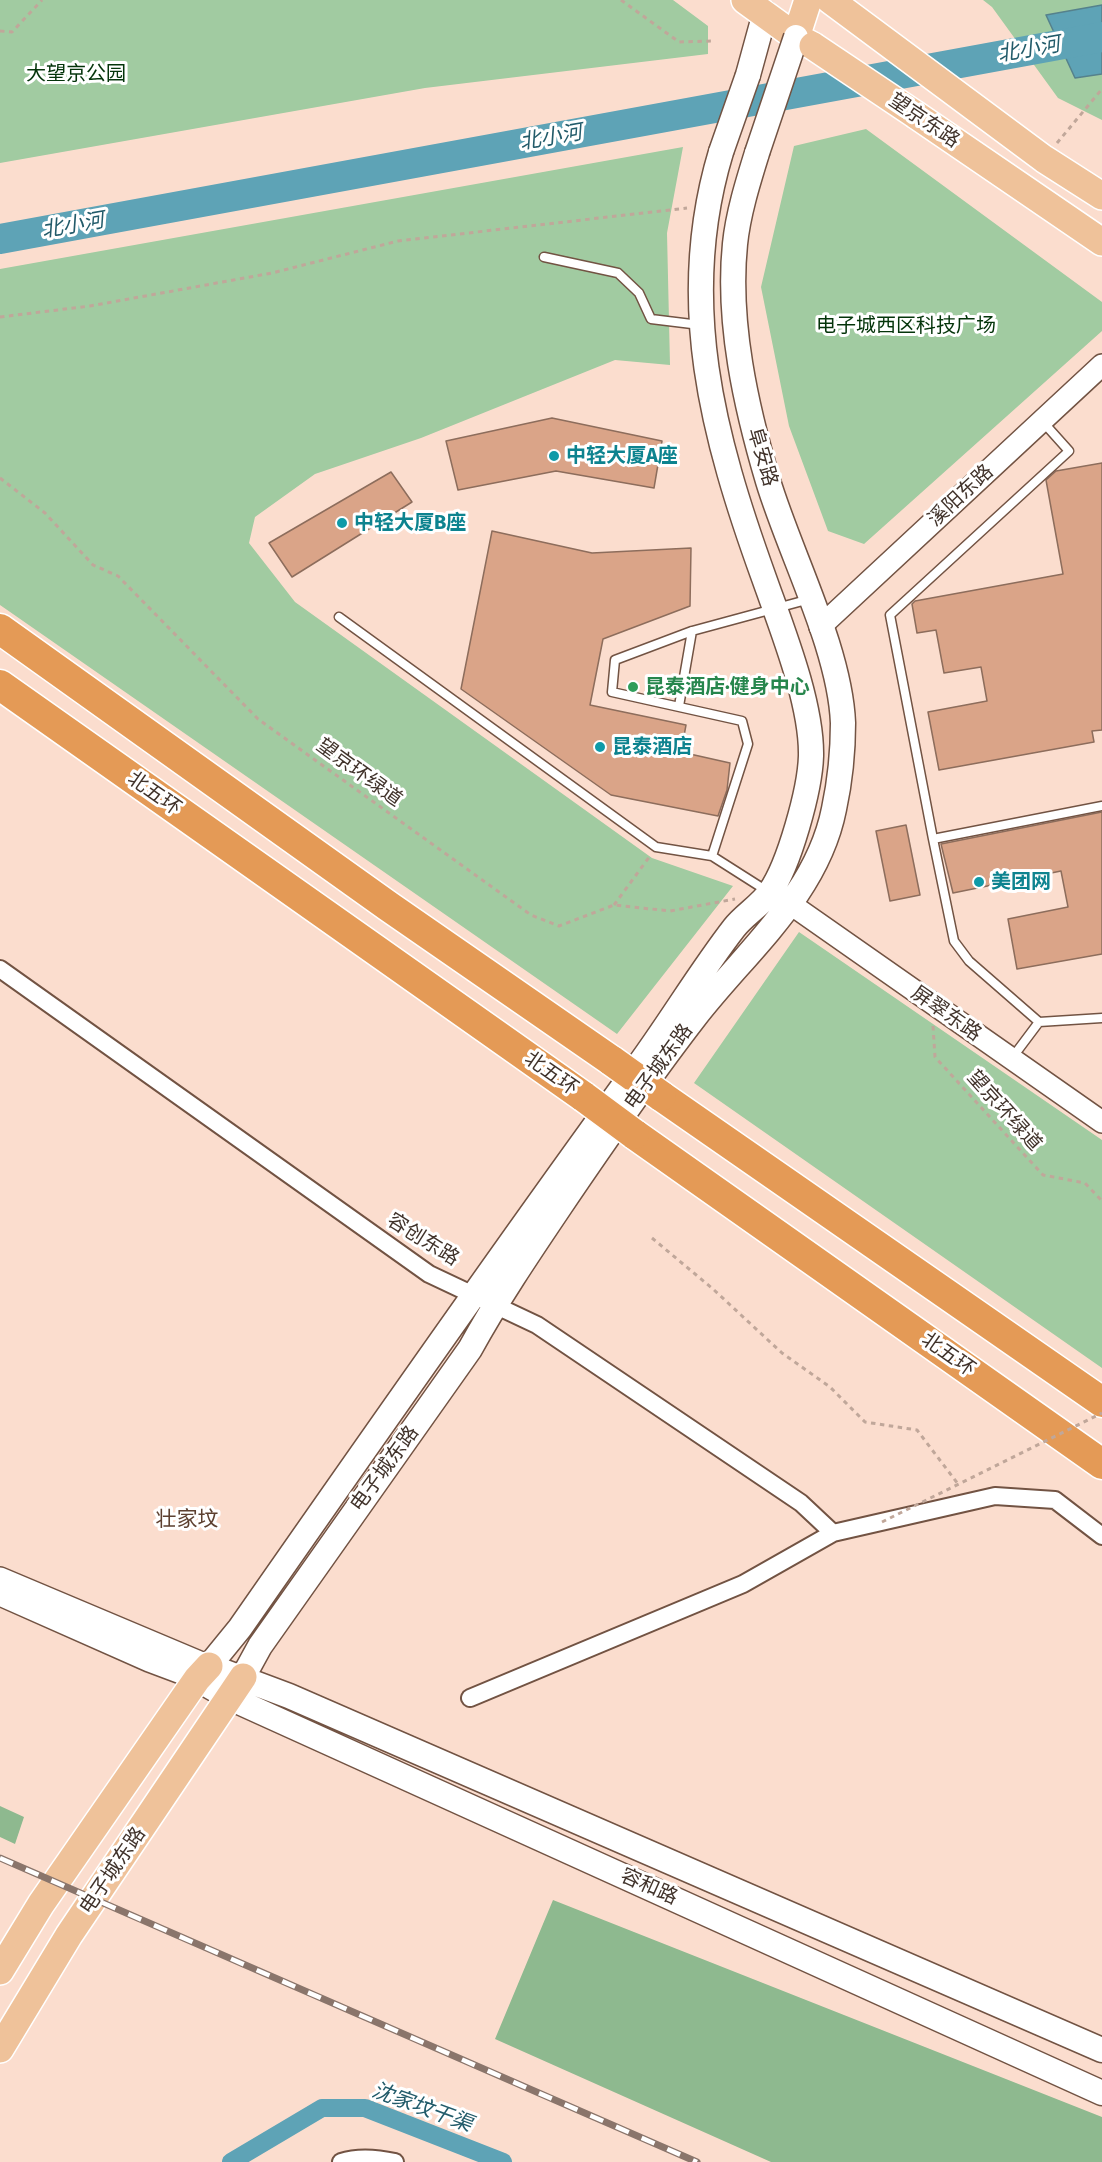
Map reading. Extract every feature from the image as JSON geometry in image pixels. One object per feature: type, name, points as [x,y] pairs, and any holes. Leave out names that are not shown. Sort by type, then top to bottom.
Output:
[{"type":"highway","points":[[0,629],[388,906],[1102,1402]]},
{"type":"highway","name":"北五环","points":[[0,685],[1102,1464]]},
{"type":"highway","points":[[0,711],[89,748]]},
{"type":"main road","name":"阜安路","points":[[792,905],[818,859],[834,813],[842,764],[843,720],[837,682],[769,483],[753,426],[741,365],[735,303],[735,244],[757,153],[805,41],[808,0]]},
{"type":"main road","name":"望京东路","points":[[830,0],[1044,159],[1102,196]]},
{"type":"main road","name":"阜安路","points":[[760,4],[748,75],[721,152],[707,205],[701,263],[700,325],[711,405],[722,450],[739,508],[775,608],[809,729],[811,758],[803,806],[769,893]]},
{"type":"main road","name":"望京东路","points":[[760,4],[805,41],[1102,242]]},
{"type":"main road","name":"电子城东路","points":[[0,2049],[69,1935],[237,1688],[267,1637],[440,1393],[485,1299],[736,925],[769,893]]},
{"type":"main road","name":"电子城东路","points":[[0,1971],[41,1904],[203,1673],[240,1628],[452,1322],[485,1299],[695,1017],[760,938],[792,905]]},
{"type":"main road","name":"容和路","points":[[203,1673],[1102,2050]]},
{"type":"main road","name":"容和路","points":[[237,1688],[1102,2093]]},
{"type":"street","name":"溪阳东路","points":[[820,627],[1102,365]]},
{"type":"street","name":"屏翠东路","points":[[792,905],[1102,1122]]},
{"type":"street","name":"容创东路","points":[[0,969],[429,1274],[537,1325],[801,1503],[833,1533]]},
{"type":"street","points":[[470,1698],[743,1584],[833,1533],[995,1496],[1055,1500],[1102,1536]]},
{"type":"street","points":[[0,1578],[203,1673]]},
{"type":"street","points":[[0,1595],[149,1661],[203,1673]]},
{"type":"street","points":[[341,2162],[351,2158],[377,2158],[395,2162]]},
{"type":"lane","points":[[544,257],[618,273],[639,293],[651,318],[700,325]]},
{"type":"lane","points":[[1042,422],[1069,450],[890,615],[954,941],[969,961],[1039,1022],[1102,1018]]},
{"type":"lane","points":[[712,856],[748,744],[742,721],[612,692],[615,660],[692,631],[810,599]]},
{"type":"lane","points":[[339,617],[656,847],[712,856],[792,905]]},
{"type":"lane","points":[[679,706],[692,631]]},
{"type":"lane","points":[[933,839],[1102,806]]},
{"type":"lane","points":[[1011,1060],[1039,1022]]},
{"type":"path","points":[[0,31],[12,32],[42,0]]},
{"type":"path","points":[[621,0],[679,42],[714,41]]},
{"type":"path","points":[[1044,159],[1102,89]]},
{"type":"path","points":[[0,317],[90,306],[272,273],[398,241],[707,205]]},
{"type":"path","name":"望京环绿道","points":[[0,478],[45,513],[93,565],[118,576],[258,719],[531,915],[559,926],[614,906],[670,911],[736,899]]},
{"type":"path","points":[[614,906],[656,847]]},
{"type":"path","name":"望京环绿道","points":[[931,1004],[935,1057],[1042,1175],[1085,1183],[1102,1201]]},
{"type":"path","points":[[652,1239],[713,1289],[782,1353],[830,1387],[865,1422],[917,1430],[958,1484]]},
{"type":"path","points":[[882,1522],[1102,1413]]},
{"type":"green space","name":"大望京公园","points":[[0,0],[673,0],[708,26],[708,54],[425,88],[0,163]]},
{"type":"green space","points":[[983,0],[1102,0],[1102,120],[1058,98],[992,7]]},
{"type":"green space","name":"电子城西区科技广场","points":[[866,129],[1102,302],[1102,331],[864,544],[828,531],[789,426],[761,287],[794,146]]},
{"type":"green space","points":[[683,147],[667,233],[670,365],[615,360],[421,438],[315,474],[255,517],[249,543],[295,602],[652,858],[733,886],[617,1034],[0,605],[0,269]]},
{"type":"green space","points":[[799,932],[1102,1140],[1102,1368],[694,1083]]},
{"type":"green space","points":[[0,1806],[24,1817],[15,1844],[0,1837]]},
{"type":"green space","points":[[553,1900],[1102,2117],[1102,2162],[771,2162],[495,2039]]},
{"type":"water","name":"北小河","points":[[1102,5],[1102,74],[1075,78],[1046,15]]},
{"type":"building","name":"中轻大厦A座","points":[[552,418],[662,441],[654,488],[556,471],[458,490],[446,441]]},
{"type":"building","points":[[1102,463],[1102,730],[1092,731],[1094,742],[939,770],[928,712],[987,701],[981,667],[944,673],[936,630],[917,633],[912,604],[915,601],[1063,574],[1046,480],[1056,471]]},
{"type":"building","name":"中轻大厦B座","points":[[391,472],[412,502],[292,577],[269,543]]},
{"type":"building","points":[[492,531],[592,553],[691,548],[690,606],[603,639],[590,705],[686,725],[681,752],[730,763],[727,790],[718,816],[611,795],[461,689]]},
{"type":"building","name":"美团网","points":[[1102,812],[1102,954],[1017,969],[1008,919],[1068,907],[1061,871],[953,893],[941,844]]},
{"type":"building","points":[[906,825],[920,895],[890,901],[876,831]]},
{"type":"waterway","name":"北小河","points":[[0,239],[1102,37]]},
{"type":"waterway","name":"沈家坟干渠","points":[[231,2162],[322,2108],[365,2108],[503,2162]]},
{"type":"railway","points":[[0,1858],[697,2162]]},
{"type":"place","name":"中轻大厦A座","points":[[554,456]]},
{"type":"place","name":"中轻大厦B座","points":[[342,523]]},
{"type":"place","name":"昆泰酒店·健身中心","points":[[633,687]]},
{"type":"place","name":"昆泰酒店","points":[[600,747]]},
{"type":"place","name":"美团网","points":[[979,882]]},
{"type":"district","name":"壮家坟","points":[[187,1520]]}]
